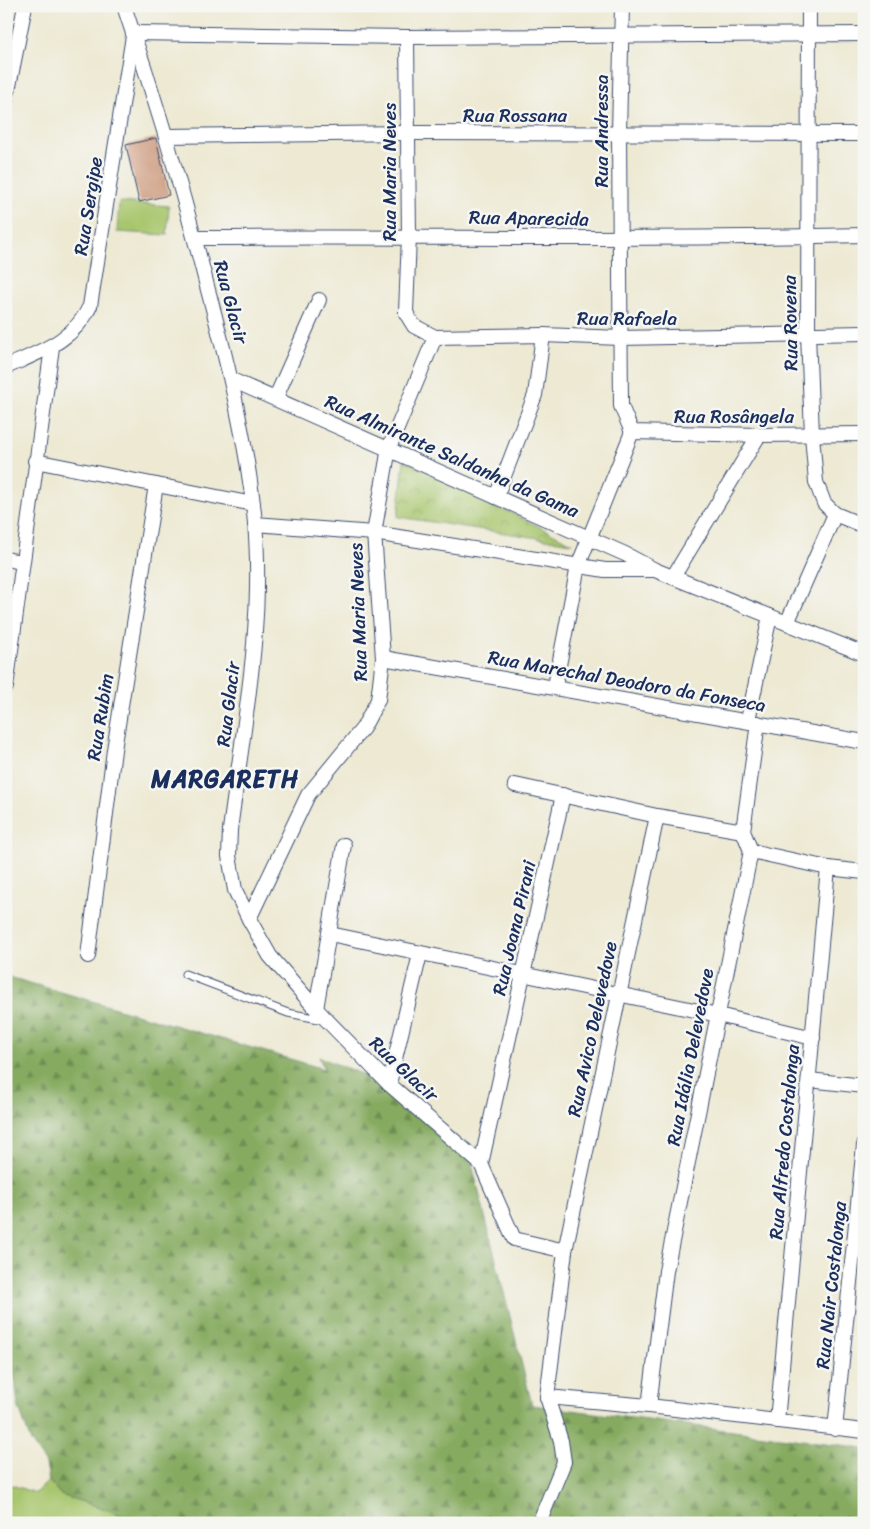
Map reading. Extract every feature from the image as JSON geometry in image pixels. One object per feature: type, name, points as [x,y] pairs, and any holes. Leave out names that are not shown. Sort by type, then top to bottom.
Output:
[{"type":"street","points":[[6,100],[25,6]]},
{"type":"street","name":"Rua Sergipe","points":[[6,367],[52,347],[80,325],[90,306],[134,33],[124,6]]},
{"type":"street","name":"Rua Andressa","points":[[622,6],[619,133],[621,406],[626,424],[632,432]]},
{"type":"street","name":"Rua Rovena","points":[[809,6],[808,334],[812,435],[816,482],[824,503],[835,514]]},
{"type":"street","points":[[134,33],[407,37],[864,34]]},
{"type":"street","name":"Rua Glacir","points":[[134,33],[195,238],[232,380],[253,504],[256,609],[253,660],[230,830],[229,856],[235,890],[249,920],[270,956],[316,1009],[389,1084],[481,1164],[514,1239],[565,1251]]},
{"type":"street","name":"Rua Maria Neves","points":[[249,920],[308,795],[371,716],[381,686],[383,658],[374,533],[389,448],[435,337],[411,323],[406,313],[409,236],[407,37]]},
{"type":"street","name":"Rua Rossana","points":[[166,136],[409,133],[864,134]]},
{"type":"street","name":"Rua Aparecida","points":[[195,238],[409,236],[621,238],[864,235]]},
{"type":"street","points":[[276,397],[319,300]]},
{"type":"street","name":"Rua Rafaela","points":[[435,337],[543,335],[621,338],[864,333]]},
{"type":"street","points":[[496,497],[535,394],[543,335]]},
{"type":"street","points":[[6,687],[21,562],[52,347]]},
{"type":"street","name":"Rua Almirante Saldanha da Gama","points":[[232,380],[276,397],[655,570],[864,654]]},
{"type":"street","points":[[556,686],[578,566],[632,432]]},
{"type":"street","name":"Rua Rosângela","points":[[632,432],[759,435],[864,434]]},
{"type":"street","points":[[673,577],[759,435]]},
{"type":"street","points":[[35,461],[253,504]]},
{"type":"street","name":"Rua Rubim","points":[[88,956],[113,760],[156,485]]},
{"type":"street","points":[[787,623],[835,514],[864,526]]},
{"type":"street","name":"Rua Almirante Saldanha da Gama","points":[[255,524],[374,533],[618,571],[655,570]]},
{"type":"street","points":[[6,559],[21,562]]},
{"type":"street","points":[[770,616],[753,722],[743,831],[751,851],[828,868],[864,872]]},
{"type":"street","name":"Rua Marechal Deodoro da Fonseca","points":[[383,658],[556,686],[864,742]]},
{"type":"street","points":[[515,785],[563,794],[656,816],[743,831]]},
{"type":"street","name":"Rua Joana Pirani","points":[[481,1164],[563,794]]},
{"type":"street","name":"Rua Avico Delevedove","points":[[547,1398],[565,1251],[656,816]]},
{"type":"street","points":[[316,1009],[344,845]]},
{"type":"street","name":"Rua Idália Delevedove","points":[[649,1406],[666,1271],[751,851]]},
{"type":"street","name":"Rua Alfredo Costalonga","points":[[777,1421],[828,868]]},
{"type":"street","points":[[330,934],[522,976],[718,1015],[813,1038]]},
{"type":"street","points":[[389,1084],[420,954]]},
{"type":"street","points":[[809,1080],[864,1086]]},
{"type":"street","name":"Rua Nair Costalonga","points":[[836,1428],[864,1145]]},
{"type":"street","points":[[539,1523],[564,1462],[561,1441],[547,1398],[649,1406],[864,1431]]},
{"type":"lane","points":[[185,974],[288,1013],[327,1020]]},
{"type":"green space","points":[[119,202],[169,206],[167,235],[117,232]]},
{"type":"green space","points":[[404,460],[572,543],[398,517]]},
{"type":"green space","points":[[6,976],[324,1069],[319,1057],[406,1092],[468,1148],[532,1405],[864,1448],[864,1523],[140,1523],[106,1509],[61,1495],[49,1481],[46,1464],[31,1442],[18,1405],[12,1356],[6,1350]]},
{"type":"green space","points":[[49,1481],[61,1495],[106,1509],[140,1523],[6,1523],[6,1483],[35,1493]]},
{"type":"building","points":[[156,138],[169,195],[139,202],[126,145]]},
{"type":"district","name":"MARGARETH","points":[[225,779]]}]
